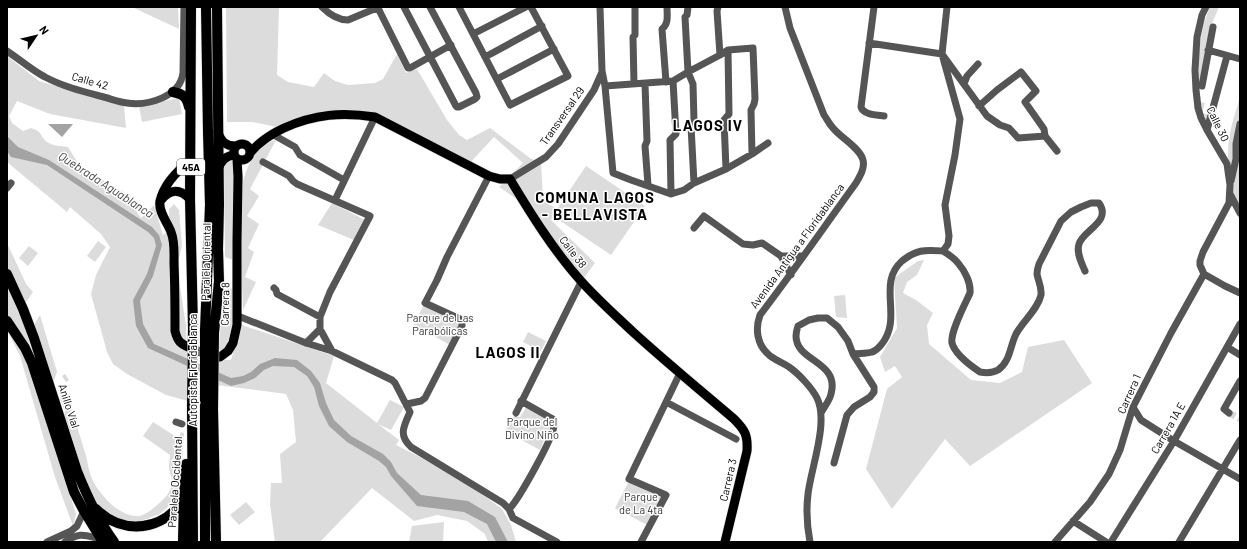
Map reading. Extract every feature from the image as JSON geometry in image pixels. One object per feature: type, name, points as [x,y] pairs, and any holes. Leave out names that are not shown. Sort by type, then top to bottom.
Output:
[{"type":"highway","name":"Autopista Floridablanca","points":[[205,542],[205,433],[209,408],[210,205],[206,7]]},
{"type":"highway","name":"Paralela Oriental","points":[[209,332],[219,282],[217,7]]},
{"type":"highway","name":"Autopista Floridablanca","points":[[189,8],[191,112],[190,199],[193,327],[192,407],[183,424],[193,542]]},
{"type":"highway","points":[[173,92],[181,94],[185,97],[191,112]]},
{"type":"highway","name":"Anillo Víal","points":[[7,274],[34,338],[77,471],[89,500],[114,542]]},
{"type":"highway","name":"Anillo Víal","points":[[7,321],[25,348],[32,363],[70,483],[84,511],[102,540]]},
{"type":"highway","points":[[209,408],[214,473],[216,542]]},
{"type":"highway","name":"Paralela Occidental","points":[[183,424],[187,453],[183,542]]},
{"type":"highway","points":[[205,433],[214,473]]},
{"type":"highway","points":[[89,500],[97,510],[112,521],[122,525],[137,527],[164,519],[176,510],[184,498]]},
{"type":"main road","points":[[218,169],[222,161],[237,151],[300,121],[317,116],[344,114],[375,117],[489,176],[500,179],[510,179]]},
{"type":"main road","points":[[218,132],[219,137],[226,144],[237,151],[244,160],[264,139]]},
{"type":"main road","points":[[237,151],[248,146],[249,155]]},
{"type":"main road","name":"Carrera 8","points":[[160,201],[160,208],[172,233],[174,243],[176,337],[181,343],[212,356],[220,357],[228,352],[233,343],[238,321],[237,151]]},
{"type":"main road","name":"Carrera 8","points":[[238,177],[249,155]]},
{"type":"main road","points":[[160,201],[172,178],[180,168],[191,160]]},
{"type":"main road","name":"Calle 38","points":[[510,179],[558,251],[581,282],[607,308],[740,425]]},
{"type":"main road","points":[[160,201],[166,194],[175,191],[184,193],[190,199]]},
{"type":"main road","points":[[238,321],[242,322],[247,320]]},
{"type":"main road","name":"Carrera 3","points":[[725,542],[747,451],[746,433],[740,425]]},
{"type":"street","points":[[322,7],[335,18],[342,20],[353,19],[375,8],[408,68],[451,45]]},
{"type":"street","points":[[404,7],[458,108],[477,97],[476,93],[430,7]]},
{"type":"street","points":[[473,34],[526,7]]},
{"type":"street","points":[[460,8],[510,105],[568,76],[531,7]]},
{"type":"street","points":[[600,7],[602,71],[605,86],[614,173],[671,194],[684,190],[694,183],[726,168],[752,154],[768,143]]},
{"type":"street","points":[[634,84],[633,37],[636,35],[635,7]]},
{"type":"street","points":[[667,7],[667,22],[666,26],[662,29],[676,134],[670,140],[671,194]]},
{"type":"street","points":[[688,7],[687,15],[685,17],[688,72],[693,84],[694,121],[691,126],[694,183]]},
{"type":"street","points":[[718,7],[716,12],[720,56]]},
{"type":"street","name":"Avenida Antigua a Floridablanca","points":[[785,7],[790,28],[824,115],[832,128],[859,152],[863,160],[861,174],[856,183],[791,275],[760,315],[757,329],[758,338],[761,345],[768,354],[801,377],[818,398],[821,413],[820,434],[808,493],[807,516],[810,542]]},
{"type":"street","points":[[874,7],[861,107],[864,113],[884,116]]},
{"type":"street","points":[[943,250],[948,244],[949,236],[945,205],[955,155],[960,119],[942,54],[947,7]]},
{"type":"street","name":"Calle 30","points":[[1204,274],[1200,261],[1203,252],[1229,203],[1230,193],[1227,164],[1206,130],[1198,108],[1195,77],[1197,37],[1202,15],[1206,7]]},
{"type":"street","points":[[173,92],[182,80],[184,73],[189,8]]},
{"type":"street","points":[[485,57],[542,26]]},
{"type":"street","points":[[1202,86],[1213,27]]},
{"type":"street","points":[[869,43],[942,54],[987,116],[1000,125],[1009,128],[1018,138],[1045,136]]},
{"type":"street","points":[[605,86],[670,82],[720,56],[728,50],[752,48],[755,99],[750,110],[752,154]]},
{"type":"street","points":[[497,79],[554,50]]},
{"type":"street","points":[[726,168],[724,120],[729,114],[728,50]]},
{"type":"street","points":[[1208,50],[1240,60]]},
{"type":"street","name":"Calle 42","points":[[7,51],[44,77],[70,88],[126,103],[147,102],[167,96],[173,92]]},
{"type":"street","points":[[1206,130],[1227,56]]},
{"type":"street","points":[[964,84],[967,76],[978,64]]},
{"type":"street","name":"Transversal 29","points":[[510,179],[546,157],[558,144],[594,90],[602,71]]},
{"type":"street","points":[[979,106],[1001,86],[1021,72],[1036,91],[1025,102],[1044,129],[1045,136],[1057,151]]},
{"type":"street","points":[[645,84],[647,141],[645,146],[648,185]]},
{"type":"street","points":[[335,200],[375,117]]},
{"type":"street","points":[[1230,185],[1236,159],[1236,144],[1240,124]]},
{"type":"street","points":[[272,134],[295,147],[300,155],[344,180]]},
{"type":"street","points":[[264,162],[289,176],[297,184],[370,216],[330,292],[320,317],[320,329],[332,351]]},
{"type":"street","points":[[407,404],[421,401],[425,398],[462,326],[462,320],[425,303],[489,176]]},
{"type":"street","points":[[1230,193],[1240,213]]},
{"type":"street","points":[[948,244],[970,282],[970,293],[952,335],[952,343],[955,351],[980,372],[998,370],[1005,363],[1015,336],[1038,304],[1041,295],[1037,272],[1039,264],[1052,241],[1061,220],[1071,212],[1081,207],[1091,203],[1099,203],[1102,208],[1099,223],[1082,237],[1078,245],[1079,254],[1085,272]]},
{"type":"street","points":[[694,228],[704,216],[743,244],[753,245],[762,243],[781,256],[791,275]]},
{"type":"street","points":[[853,354],[871,352],[877,349],[888,334],[892,321],[890,288],[893,274],[898,265],[911,254],[925,250],[943,250],[958,262]]},
{"type":"street","points":[[781,256],[803,256]]},
{"type":"street","points":[[1204,274],[1224,286],[1240,293]]},
{"type":"street","name":"Carrera 1","points":[[1056,542],[1090,502],[1109,474],[1120,450],[1133,407],[1171,333],[1204,274]]},
{"type":"street","points":[[516,413],[581,282]]},
{"type":"street","points":[[274,288],[277,294],[320,317]]},
{"type":"street","points":[[821,413],[831,394],[832,385],[830,376],[818,363],[806,356],[799,347],[796,336],[798,326],[809,320],[827,318],[843,333],[853,354],[874,387],[874,392],[870,397],[847,415],[834,464]]},
{"type":"street","points":[[247,320],[306,343],[332,351],[392,380],[407,404],[410,412],[403,433],[406,442],[411,447],[503,503],[509,509],[513,518],[558,542]]},
{"type":"street","name":"Carrera 1A E","points":[[1112,542],[1174,441],[1240,324]]},
{"type":"street","points":[[306,343],[320,329]]},
{"type":"street","points":[[1227,347],[1240,355]]},
{"type":"street","points":[[641,542],[666,495],[629,479],[680,373]]},
{"type":"street","points":[[1229,412],[1224,409],[1240,381]]},
{"type":"street","points":[[509,509],[514,504],[532,473],[554,427],[554,420],[521,401]]},
{"type":"street","points":[[666,402],[736,439]]},
{"type":"street","points":[[1133,407],[1141,420],[1240,479]]},
{"type":"street","points":[[1179,542],[1240,440]]},
{"type":"street","points":[[47,542],[71,531],[76,526],[84,511]]},
{"type":"street","points":[[1073,521],[1106,542]]},
{"type":"street","points":[[65,542],[80,535],[102,540]]},
{"type":"green space","points":[[132,7],[178,7],[179,29]]},
{"type":"green space","points":[[226,7],[279,7],[277,75],[288,82],[314,87],[324,73],[335,81],[348,85],[375,83],[383,79],[397,54],[406,73],[417,69],[447,120],[459,135],[467,140],[490,128],[530,158],[541,163],[543,201],[557,209],[586,166],[645,206],[611,255],[553,216],[551,220],[595,263],[579,284],[518,200],[499,187],[523,163],[494,137],[468,165],[380,123],[363,118],[332,114],[277,127],[253,122],[227,122]]},
{"type":"green space","points":[[1210,7],[1219,7],[1211,26],[1200,95],[1199,50],[1203,28]]},
{"type":"green space","points":[[7,56],[39,81],[124,106],[126,128],[50,114],[17,101],[9,116],[12,123],[23,131],[31,128],[37,131],[45,141],[51,144],[68,147],[81,168],[124,192],[141,218],[154,205],[163,235],[172,228],[169,219],[169,209],[174,204],[179,210],[182,246],[178,261],[178,274],[186,325],[188,401],[166,395],[127,374],[113,364],[107,352],[91,294],[96,275],[110,247],[101,234],[70,207],[67,212],[7,162]]},
{"type":"green space","points":[[1240,97],[1240,221],[1231,192],[1228,149],[1230,134]]},
{"type":"green space","points":[[179,98],[182,114],[142,122],[139,106]]},
{"type":"green space","points":[[1201,102],[1205,103],[1202,113],[1209,115],[1206,127],[1202,115]]},
{"type":"green space","points":[[276,140],[250,189],[259,196],[247,216],[259,224],[248,248],[254,252],[245,277],[256,282],[243,310],[241,208],[243,181],[254,155],[265,143]]},
{"type":"green space","points":[[228,160],[235,164],[236,261],[225,257],[224,165]]},
{"type":"green space","points":[[332,203],[365,220],[354,240],[318,225]]},
{"type":"green space","points":[[98,241],[106,247],[95,262],[87,256]]},
{"type":"green space","points":[[7,243],[26,284],[33,292],[25,304],[7,268]]},
{"type":"green space","points":[[29,246],[38,253],[28,266],[19,258]]},
{"type":"green space","points":[[924,260],[917,275],[907,282],[903,293],[916,300],[933,313],[927,325],[929,344],[971,380],[1000,383],[1022,372],[1028,347],[1064,340],[1092,383],[970,466],[945,439],[892,509],[866,469],[887,389],[902,377],[895,366],[885,372],[880,357],[897,328],[894,278],[918,261]]},
{"type":"green space","points":[[7,281],[26,329],[32,353],[7,315]]},
{"type":"green space","points":[[235,288],[234,333],[221,354],[219,348],[222,306],[226,289]]},
{"type":"green space","points":[[845,295],[847,318],[836,317],[834,296]]},
{"type":"green space","name":"Parque de Las Parabólicas","points":[[424,304],[461,322],[450,345],[414,325]]},
{"type":"green space","points":[[40,315],[57,372],[52,386],[33,326]]},
{"type":"green space","points":[[242,325],[334,356],[326,383],[377,423],[390,400],[404,407],[391,430],[378,424],[399,440],[396,445],[468,484],[502,509],[511,525],[516,542],[488,542],[485,534],[467,521],[437,515],[414,521],[372,488],[320,542],[275,542],[270,504],[271,483],[282,483],[280,454],[296,442],[293,410],[286,394],[209,384],[209,359],[231,360]]},
{"type":"green space","points":[[7,326],[24,352],[36,384],[76,514],[73,526],[55,477],[20,356],[7,330]]},
{"type":"green space","points":[[528,332],[546,341],[541,351],[523,342]]},
{"type":"green space","points":[[63,384],[86,456],[89,471],[95,485],[110,503],[122,512],[129,515],[138,516],[149,512],[164,498],[172,485],[172,479],[169,471],[170,455],[143,436],[153,422],[178,438],[181,432],[184,433],[178,490],[173,502],[160,514],[138,522],[119,520],[99,506],[90,493],[63,422],[65,411],[60,399]]},
{"type":"green space","name":"Parque del Divino Niño","points":[[527,406],[552,422],[540,450],[505,431],[514,416],[520,417]]},
{"type":"green space","name":"Parque de La 4ta","points":[[629,481],[664,496],[649,526],[615,508]]},
{"type":"green space","points":[[246,502],[255,512],[239,525],[230,515]]},
{"type":"green space","points":[[444,522],[443,542],[409,542],[412,526]]},
{"type":"shaded area","points":[[48,124],[73,124],[62,137]]},
{"type":"shaded area","points":[[7,136],[18,147],[49,160],[152,227],[159,235],[162,245],[153,276],[140,301],[143,324],[154,344],[231,378],[243,376],[251,372],[260,364],[275,358],[297,360],[311,371],[320,383],[326,403],[334,420],[351,436],[383,454],[391,462],[397,473],[421,495],[468,501],[495,517],[508,542],[496,542],[487,524],[464,512],[417,506],[391,476],[386,467],[379,461],[347,442],[329,426],[319,406],[314,387],[307,376],[294,367],[273,366],[264,370],[255,378],[244,383],[231,386],[148,348],[136,326],[133,300],[147,274],[156,246],[154,238],[148,232],[47,165],[11,157],[7,151]]},
{"type":"tunnel","points":[[1229,413],[1240,419]]},
{"type":"district","name":"LAGOS IV","points":[[708,126]]},
{"type":"district","name":"COMUNA LAGOS - BELLAVISTA","points":[[595,206]]},
{"type":"district","name":"LAGOS II","points":[[508,353]]},
{"type":"water label","name":"Quebrada Aguablanca","points":[[106,185]]}]
